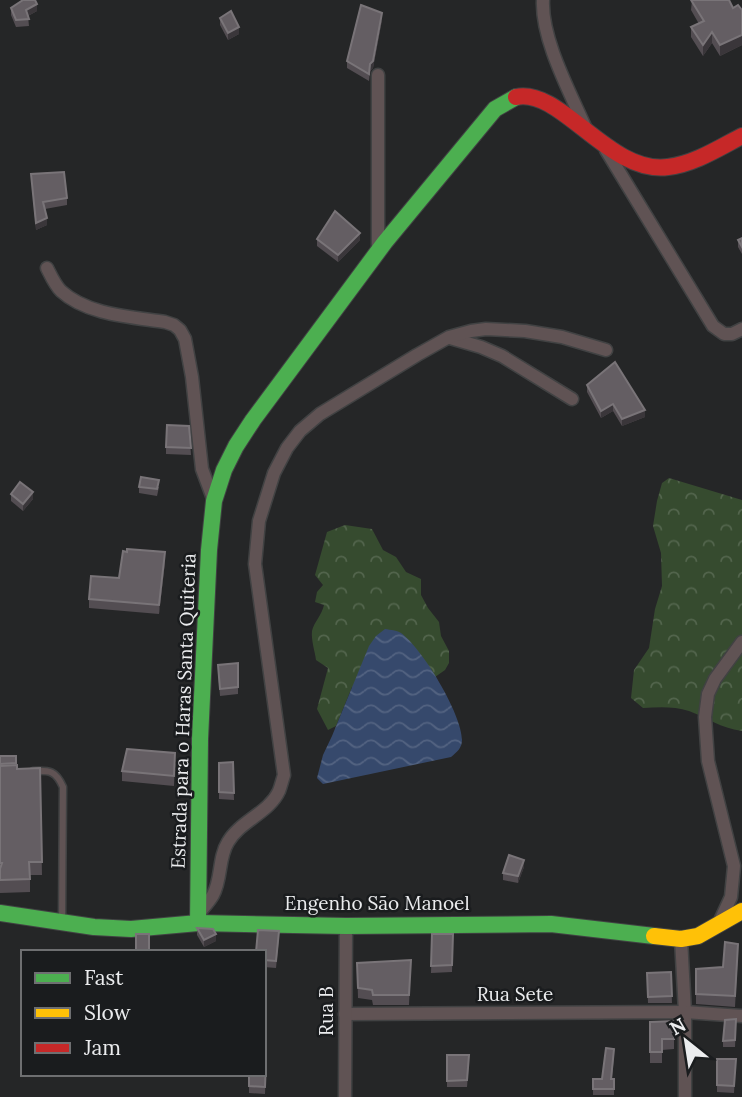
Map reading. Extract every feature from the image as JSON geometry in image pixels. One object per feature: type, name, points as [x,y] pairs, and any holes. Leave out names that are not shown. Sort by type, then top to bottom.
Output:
[{"type":"street","points":[[543,0],[545,25],[555,56],[587,132]]},
{"type":"street","points":[[378,75],[378,252]]},
{"type":"street","name":"Estrada para o Haras Santa Quiteria","points":[[198,918],[200,739],[209,550],[214,501],[224,470],[236,446],[378,252],[495,108],[508,100],[521,96],[535,97],[616,153],[638,164],[659,169],[684,164],[742,136]]},
{"type":"street","points":[[602,144],[713,326],[723,334],[732,334],[742,329]]},
{"type":"street","points":[[47,268],[60,290],[72,299],[102,312],[165,322],[180,330],[185,339],[192,377],[202,469],[214,501]]},
{"type":"street","points":[[198,918],[216,888],[220,861],[227,843],[236,831],[276,797],[284,775],[255,564],[259,522],[274,473],[287,448],[300,431],[320,414],[449,337],[486,329],[525,331],[562,337],[606,350]]},
{"type":"street","points":[[449,337],[481,346],[502,356],[572,398]]},
{"type":"street","points":[[717,927],[731,897],[734,866],[708,761],[705,717],[708,694],[742,642]]},
{"type":"street","points":[[685,1097],[685,1012],[681,939],[698,936],[742,911]]},
{"type":"street","name":"Engenho São Manoel","points":[[0,913],[94,928],[131,929],[198,918],[346,926],[551,924],[681,939]]},
{"type":"street","name":"Rua B","points":[[345,1097],[346,926]]},
{"type":"street","points":[[685,1012],[742,1016]]},
{"type":"street","name":"Rua Sete","points":[[345,1014],[685,1012]]},
{"type":"lane","points":[[24,772],[48,771],[58,776],[64,787],[62,922]]},
{"type":"green space","points":[[669,478],[742,500],[742,731],[683,709],[643,708],[631,698],[634,670],[649,648],[655,609],[662,586],[661,553],[653,526],[662,483]]},
{"type":"green space","points":[[345,525],[372,529],[383,550],[396,557],[406,572],[421,579],[421,595],[439,622],[441,636],[449,651],[449,663],[429,686],[352,687],[336,726],[328,730],[317,709],[328,668],[316,660],[312,635],[324,605],[315,602],[317,592],[323,585],[315,575],[327,532]]},
{"type":"water","points":[[385,629],[401,633],[430,667],[455,714],[461,745],[451,757],[323,784],[317,778],[323,755],[369,646]]},
{"type":"building","points":[[23,0],[35,0],[37,4],[26,10],[29,19],[16,20],[11,8]]},
{"type":"building","points":[[691,0],[729,0],[733,8],[738,5],[742,10],[742,35],[720,45],[712,32],[703,45],[691,27],[704,21]]},
{"type":"building","points":[[361,5],[382,13],[369,74],[347,61]]},
{"type":"building","points":[[231,11],[239,27],[228,33],[220,18]]},
{"type":"building","points":[[64,172],[67,198],[43,202],[47,218],[36,223],[31,174]]},
{"type":"building","points":[[335,211],[360,233],[338,255],[317,239]]},
{"type":"building","points":[[615,362],[645,410],[622,419],[613,404],[601,411],[587,385]]},
{"type":"building","points":[[167,425],[189,426],[191,448],[166,447]]},
{"type":"building","points":[[141,477],[159,480],[157,489],[139,487]]},
{"type":"building","points":[[20,482],[33,492],[23,504],[11,494]]},
{"type":"building","points":[[127,549],[165,552],[159,605],[89,599],[91,576],[119,578],[123,551],[127,552]]},
{"type":"building","points":[[238,663],[238,687],[220,689],[218,665]]},
{"type":"building","points":[[127,749],[175,753],[174,776],[122,771]]},
{"type":"building","points":[[0,756],[16,756],[16,763],[0,764]]},
{"type":"building","points":[[233,762],[234,793],[219,792],[219,763]]},
{"type":"building","points":[[17,765],[17,769],[40,768],[42,862],[29,862],[30,879],[0,880],[0,766]]},
{"type":"building","points":[[509,855],[524,860],[518,876],[503,873]]},
{"type":"building","points":[[197,928],[213,929],[216,934],[204,940]]},
{"type":"building","points":[[258,930],[279,931],[276,961],[266,960],[266,950],[256,950]]},
{"type":"building","points":[[136,934],[149,934],[149,950],[136,950]]},
{"type":"building","points":[[432,934],[453,934],[452,965],[431,966]]},
{"type":"building","points":[[725,942],[738,944],[735,996],[696,994],[696,969],[723,967]]},
{"type":"building","points":[[411,960],[409,995],[373,995],[372,990],[358,988],[357,963]]},
{"type":"building","points":[[671,972],[672,996],[648,997],[647,973]]},
{"type":"building","points":[[736,1019],[735,1040],[723,1041],[725,1020]]},
{"type":"building","points":[[674,1021],[674,1039],[662,1039],[662,1052],[650,1052],[650,1022]]},
{"type":"building","points":[[606,1048],[614,1049],[611,1079],[614,1079],[614,1089],[593,1089],[593,1079],[602,1079]]},
{"type":"building","points":[[447,1055],[469,1055],[467,1080],[447,1081]]},
{"type":"building","points":[[717,1059],[736,1059],[734,1086],[717,1085]]},
{"type":"building","points":[[249,1076],[265,1076],[265,1087],[249,1086]]},
{"type":"traffic: fast","points":[[198,923],[200,739],[209,550],[214,501],[224,470],[253,420],[385,242],[495,109],[516,97]]},
{"type":"traffic: fast","points":[[0,913],[94,927],[131,929],[198,923],[346,926],[551,924],[654,936]]},
{"type":"traffic: slow","points":[[654,936],[681,939],[698,936],[742,911]]},
{"type":"traffic: jam","points":[[516,97],[533,97],[550,105],[606,146],[646,166],[668,167],[687,163],[742,136]]}]
